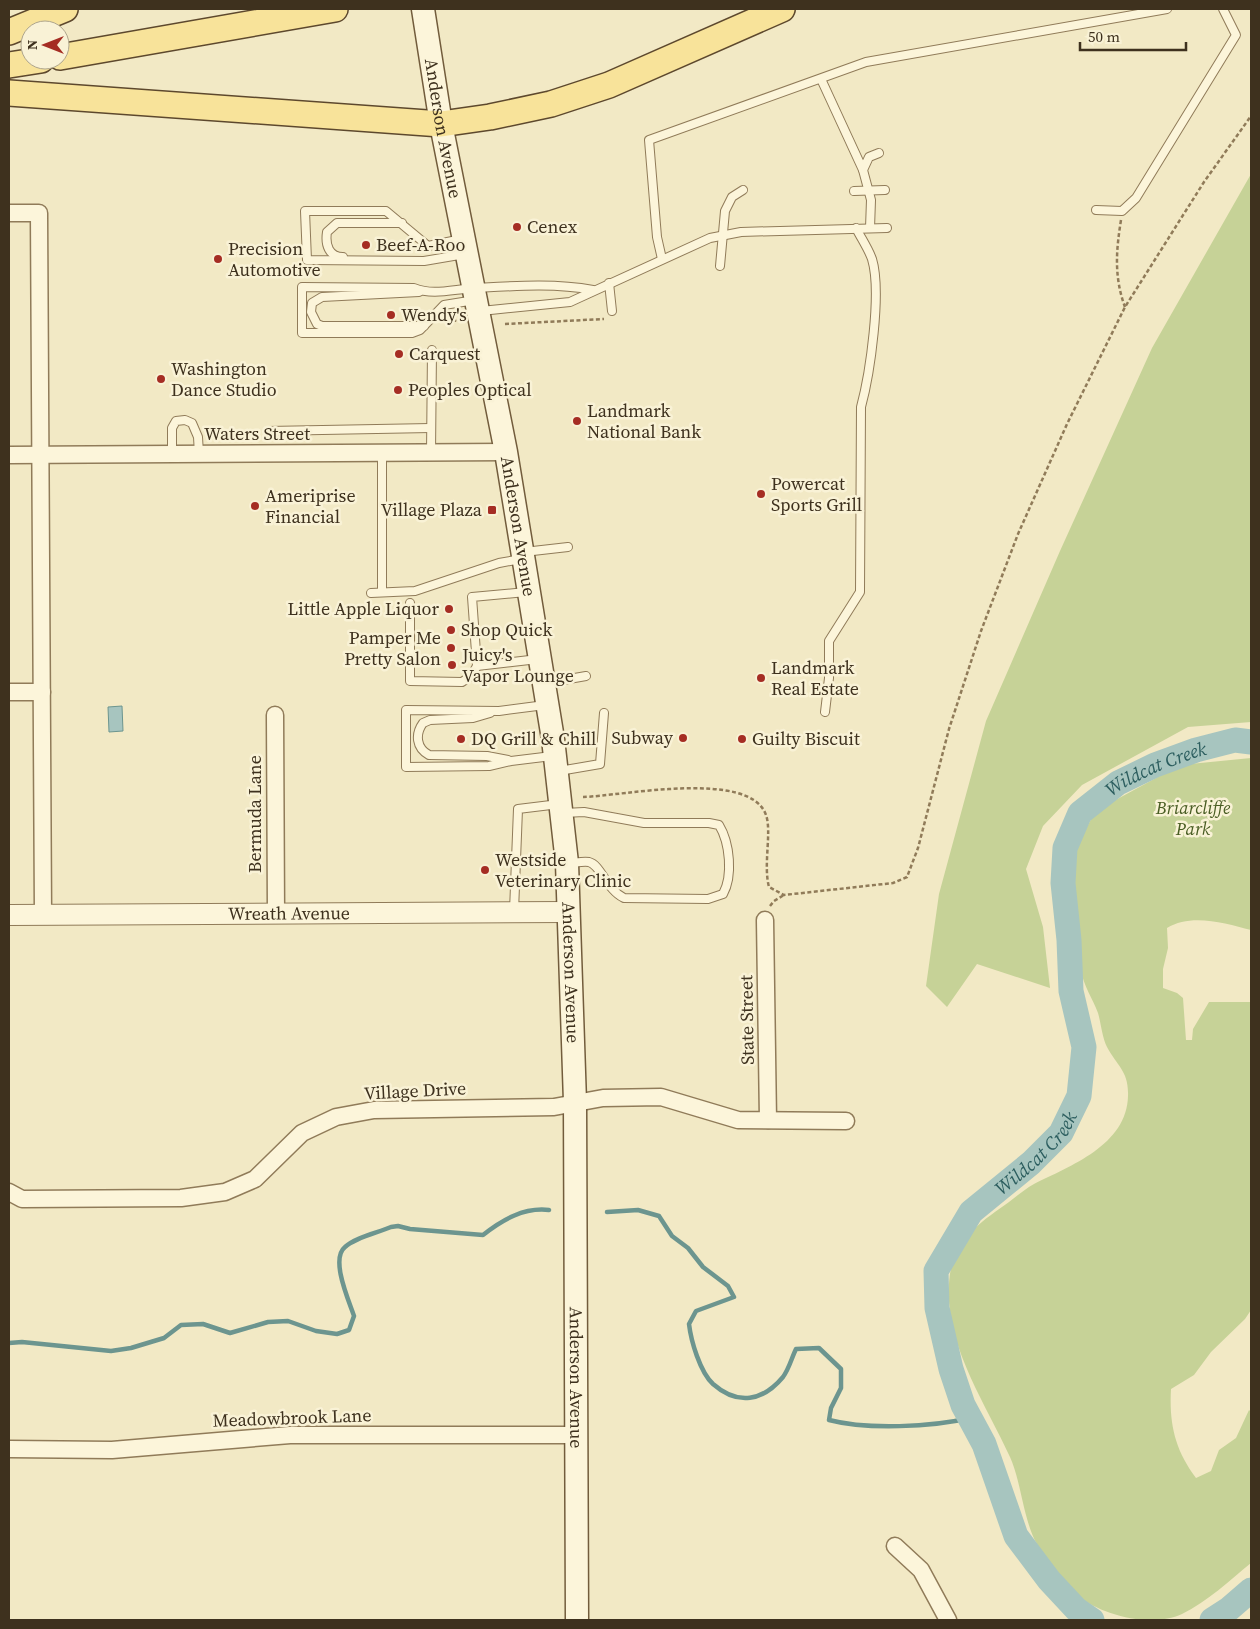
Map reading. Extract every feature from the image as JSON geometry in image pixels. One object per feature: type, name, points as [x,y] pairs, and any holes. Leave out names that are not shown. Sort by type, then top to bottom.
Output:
[{"type":"main road","points":[[9,32],[65,9]]},
{"type":"main road","points":[[70,55],[335,9]]},
{"type":"main road","name":"Anderson Avenue","points":[[423,9],[441,124],[506,452],[544,683],[561,808],[569,912],[575,1102],[577,1620]]},
{"type":"main road","points":[[9,93],[441,124],[490,117],[551,104],[609,85],[782,9]]},
{"type":"street","points":[[9,213],[39,213],[43,915]]},
{"type":"street","name":"Waters Street","points":[[9,456],[506,452]]},
{"type":"street","points":[[9,692],[42,692]]},
{"type":"street","name":"Bermuda Lane","points":[[275,715],[276,914]]},
{"type":"street","name":"Wreath Avenue","points":[[9,915],[569,912]]},
{"type":"street","name":"State Street","points":[[765,920],[768,1120]]},
{"type":"street","name":"Village Drive","points":[[9,1192],[22,1199],[181,1198],[225,1192],[256,1179],[302,1133],[336,1118],[374,1110],[554,1107],[603,1098],[660,1097],[738,1120],[846,1122]]},
{"type":"street","name":"Meadowbrook Lane","points":[[9,1449],[112,1450],[290,1435],[577,1435]]},
{"type":"street","points":[[895,1546],[921,1570],[948,1620]]},
{"type":"lane","points":[[662,259],[656,237],[649,140],[866,62],[1166,9]]},
{"type":"lane","points":[[1096,210],[1122,211],[1136,198],[1236,35],[1223,9]]},
{"type":"lane","points":[[821,79],[863,170],[870,191],[870,228]]},
{"type":"lane","points":[[863,170],[869,157],[879,152]]},
{"type":"lane","points":[[720,266],[725,211],[732,197],[743,190]]},
{"type":"lane","points":[[854,191],[885,190]]},
{"type":"lane","points":[[304,211],[386,211],[428,246],[466,246],[424,261],[307,260],[304,211]]},
{"type":"lane","points":[[402,223],[337,223],[327,232],[328,249],[338,257],[412,261]]},
{"type":"lane","points":[[825,712],[829,678],[829,640],[860,592],[861,408],[868,382],[875,298],[872,260],[856,228]]},
{"type":"lane","points":[[424,326],[322,326],[312,318],[311,307],[316,300],[332,295],[426,292],[476,299],[570,302],[710,238],[741,232],[886,228]]},
{"type":"lane","points":[[609,283],[612,315]]},
{"type":"lane","points":[[426,292],[414,288],[302,287],[302,333],[412,333],[424,326],[444,306],[476,299],[570,286],[593,290]]},
{"type":"lane","points":[[431,453],[432,350]]},
{"type":"lane","points":[[172,454],[172,428],[176,421],[185,420],[192,423],[198,437],[199,454]]},
{"type":"lane","points":[[268,431],[431,428]]},
{"type":"lane","points":[[382,453],[382,592]]},
{"type":"lane","points":[[371,593],[415,591],[523,555],[568,547]]},
{"type":"lane","points":[[410,602],[410,681],[462,682],[471,676],[478,666],[472,597],[529,592]]},
{"type":"lane","points":[[478,666],[540,659]]},
{"type":"lane","points":[[544,683],[586,676]]},
{"type":"lane","points":[[511,761],[489,766],[406,767],[406,710],[499,710],[547,705]]},
{"type":"lane","points":[[499,710],[472,718],[430,720],[423,723],[420,728],[418,744],[422,752],[429,755],[487,756],[511,761],[556,764],[600,764],[604,713]]},
{"type":"lane","points":[[514,913],[518,809],[561,808],[644,823],[709,823],[719,825],[725,835],[728,848],[728,885],[722,894],[708,899],[624,898],[614,893],[598,867],[588,862],[566,863]]},
{"type":"path","points":[[583,797],[645,789],[727,790],[748,795],[757,800],[767,816],[766,875],[769,887],[784,895],[893,882],[907,876],[918,848],[949,729],[980,631],[1018,534],[1063,432],[1126,307],[1204,182],[1251,116]]},
{"type":"path","points":[[1122,211],[1116,253],[1118,287],[1126,307]]},
{"type":"path","points":[[506,324],[612,315]]},
{"type":"green space","points":[[1251,174],[1251,722],[1188,727],[1082,785],[1043,826],[1026,869],[1043,927],[1050,988],[977,964],[947,1007],[926,986],[939,894],[986,721],[1060,551],[1152,348]]},
{"type":"green space","name":"Briarcliffe Park","points":[[1251,758],[1251,930],[1219,922],[1197,920],[1176,923],[1167,928],[1168,948],[1163,969],[1163,988],[1177,993],[1183,998],[1186,1040],[1192,1040],[1193,1029],[1209,1002],[1251,1002],[1251,1310],[1245,1319],[1211,1352],[1194,1375],[1171,1389],[1171,1414],[1178,1447],[1196,1478],[1211,1471],[1219,1450],[1236,1438],[1249,1410],[1251,1412],[1251,1563],[1209,1597],[1182,1614],[1170,1618],[1142,1620],[1128,1618],[1100,1609],[1077,1595],[1037,1544],[1029,1525],[1014,1467],[976,1389],[957,1342],[951,1318],[949,1293],[951,1268],[959,1247],[973,1230],[1031,1186],[1064,1170],[1094,1152],[1118,1128],[1125,1113],[1128,1096],[1127,1080],[1105,1043],[1098,1013],[1082,976],[1076,915],[1071,914],[1066,878],[1075,851],[1091,819],[1110,803],[1180,765]]},
{"type":"water","points":[[122,706],[123,731],[109,732],[108,707]]},
{"type":"waterway","name":"Wildcat Creek","points":[[1092,1620],[1076,1609],[1049,1580],[1016,1536],[984,1444],[963,1405],[951,1369],[937,1308],[936,1271],[971,1212],[1031,1163],[1061,1133],[1079,1096],[1084,1047],[1071,991],[1069,940],[1063,883],[1065,848],[1080,813],[1118,783],[1155,765],[1196,750],[1235,740],[1251,742]]},
{"type":"waterway","points":[[9,1343],[22,1342],[111,1351],[131,1348],[164,1338],[181,1325],[203,1324],[230,1333],[268,1322],[288,1321],[316,1331],[337,1334],[349,1330],[354,1316],[345,1291],[339,1261],[345,1247],[355,1240],[398,1226],[410,1229],[483,1235],[498,1224],[514,1216],[531,1211],[549,1210]]},
{"type":"waterway","points":[[607,1212],[638,1210],[659,1216],[672,1236],[688,1248],[703,1267],[728,1286],[734,1297],[696,1311],[689,1324],[700,1364],[708,1379],[722,1391],[741,1398],[759,1396],[783,1377],[796,1349],[819,1348],[841,1369],[841,1388],[831,1408],[829,1420],[862,1425],[900,1426],[937,1424],[970,1418]]},
{"type":"waterway","name":"Wildcat Creek","points":[[1212,1620],[1229,1609],[1251,1590]]},
{"type":"place","name":"Cenex","points":[[517,227]]},
{"type":"place","name":"Beef-A-Roo","points":[[366,245]]},
{"type":"place","name":"Precision Automotive","points":[[218,259]]},
{"type":"place","name":"Wendy's","points":[[391,315]]},
{"type":"place","name":"Carquest","points":[[399,354]]},
{"type":"place","name":"Washington Dance Studio","points":[[161,379]]},
{"type":"place","name":"Peoples Optical","points":[[398,390]]},
{"type":"place","name":"Landmark National Bank","points":[[577,421]]},
{"type":"place","name":"Powercat Sports Grill","points":[[761,494]]},
{"type":"place","name":"Ameriprise Financial","points":[[255,506]]},
{"type":"place","name":"Village Plaza","points":[[492,510]]},
{"type":"place","name":"Little Apple Liquor","points":[[449,609]]},
{"type":"place","name":"Shop Quick","points":[[451,630]]},
{"type":"place","name":"Pamper Me Pretty Salon","points":[[451,648]]},
{"type":"place","name":"Juicy's Vapor Lounge","points":[[452,665]]},
{"type":"place","name":"Landmark Real Estate","points":[[761,678]]},
{"type":"place","name":"Subway","points":[[683,738]]},
{"type":"place","name":"DQ Grill & Chill","points":[[461,739]]},
{"type":"place","name":"Guilty Biscuit","points":[[742,739]]},
{"type":"place","name":"Westside Veterinary Clinic","points":[[485,870]]}]
